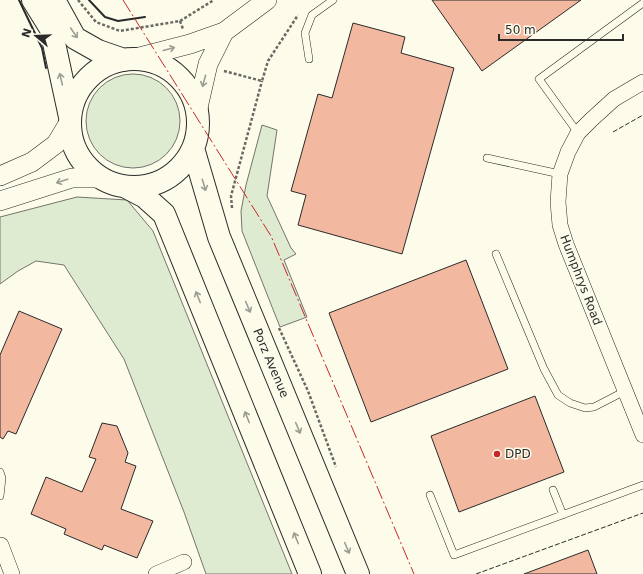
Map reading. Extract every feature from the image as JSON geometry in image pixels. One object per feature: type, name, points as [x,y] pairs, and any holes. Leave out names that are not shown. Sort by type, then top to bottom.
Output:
[{"type":"main road","points":[[33,0],[51,29],[70,119],[71,138],[77,154],[87,168],[100,178],[112,184],[126,187],[142,187],[158,183],[173,174],[184,162],[193,148],[198,124],[197,112],[191,95],[181,80],[166,68],[150,61],[128,59],[98,51],[76,38],[54,0]]},
{"type":"main road","points":[[70,119],[74,101],[82,86],[90,77],[108,64],[128,59]]},
{"type":"main road","name":"Porz Avenue","points":[[193,148],[219,237],[358,574]]},
{"type":"main road","points":[[126,187],[145,197],[164,214],[310,574]]},
{"type":"street","points":[[128,59],[190,44],[224,32],[267,0]]},
{"type":"street","points":[[197,112],[208,64],[224,32]]},
{"type":"street","name":"Humphrys Road","points":[[643,82],[614,99],[578,133],[568,152],[560,174],[558,202],[560,225],[566,244],[643,435]]},
{"type":"street","points":[[0,176],[32,162],[56,144],[70,119]]},
{"type":"street","points":[[0,201],[72,178],[100,178]]},
{"type":"street","points":[[1,547],[12,574]]},
{"type":"street","points":[[156,574],[184,562]]},
{"type":"lane","points":[[309,59],[305,33],[312,15],[333,0]]},
{"type":"lane","points":[[578,133],[539,79],[643,3]]},
{"type":"lane","points":[[487,158],[560,174]]},
{"type":"lane","points":[[496,254],[544,370],[558,395],[570,403],[585,408],[594,407],[625,391]]},
{"type":"lane","points":[[0,472],[2,478],[0,496]]},
{"type":"lane","points":[[430,495],[454,555],[643,485]]},
{"type":"lane","points":[[554,490],[563,515]]},
{"type":"path","points":[[78,0],[96,22],[120,31],[180,21],[214,0]]},
{"type":"path","points":[[231,196],[268,61],[300,13]]},
{"type":"path","points":[[225,71],[262,80]]},
{"type":"green space","points":[[133,74],[151,78],[166,88],[176,103],[180,121],[176,139],[166,154],[151,164],[133,168],[115,164],[100,154],[90,139],[86,121],[90,103],[100,88],[115,78]]},
{"type":"green space","points":[[262,125],[277,130],[267,196],[291,248],[296,254],[284,260],[307,317],[280,327],[242,231],[241,211],[246,185]]},
{"type":"green space","points":[[77,197],[127,200],[153,231],[292,574],[206,574],[184,512],[124,359],[64,265],[36,261],[18,271],[0,284],[0,217]]},
{"type":"building","points":[[432,0],[581,0],[482,71]]},
{"type":"building","points":[[353,23],[405,37],[401,53],[454,68],[402,254],[298,225],[306,195],[291,191],[318,94],[332,98]]},
{"type":"building","points":[[466,260],[508,369],[371,422],[329,313]]},
{"type":"building","points":[[19,311],[62,329],[16,434],[8,431],[3,439],[0,437],[0,355]]},
{"type":"building","name":"DPD","points":[[535,396],[564,472],[459,512],[431,436]]},
{"type":"building","points":[[102,423],[117,426],[128,453],[125,462],[136,466],[121,509],[153,521],[137,558],[104,545],[102,550],[64,534],[66,529],[31,514],[46,477],[82,492],[96,459],[89,457]]},
{"type":"building","points":[[588,550],[597,574],[524,574]]},
{"type":"fence","points":[[613,132],[643,115]]},
{"type":"fence","points":[[476,574],[643,513]]},
{"type":"wall","points":[[19,0],[42,48],[46,68]]},
{"type":"wall","points":[[89,0],[105,17],[118,21],[145,17]]},
{"type":"power","points":[[123,0],[271,236],[414,574]]},
{"type":"place","name":"DPD","points":[[497,454]]}]
